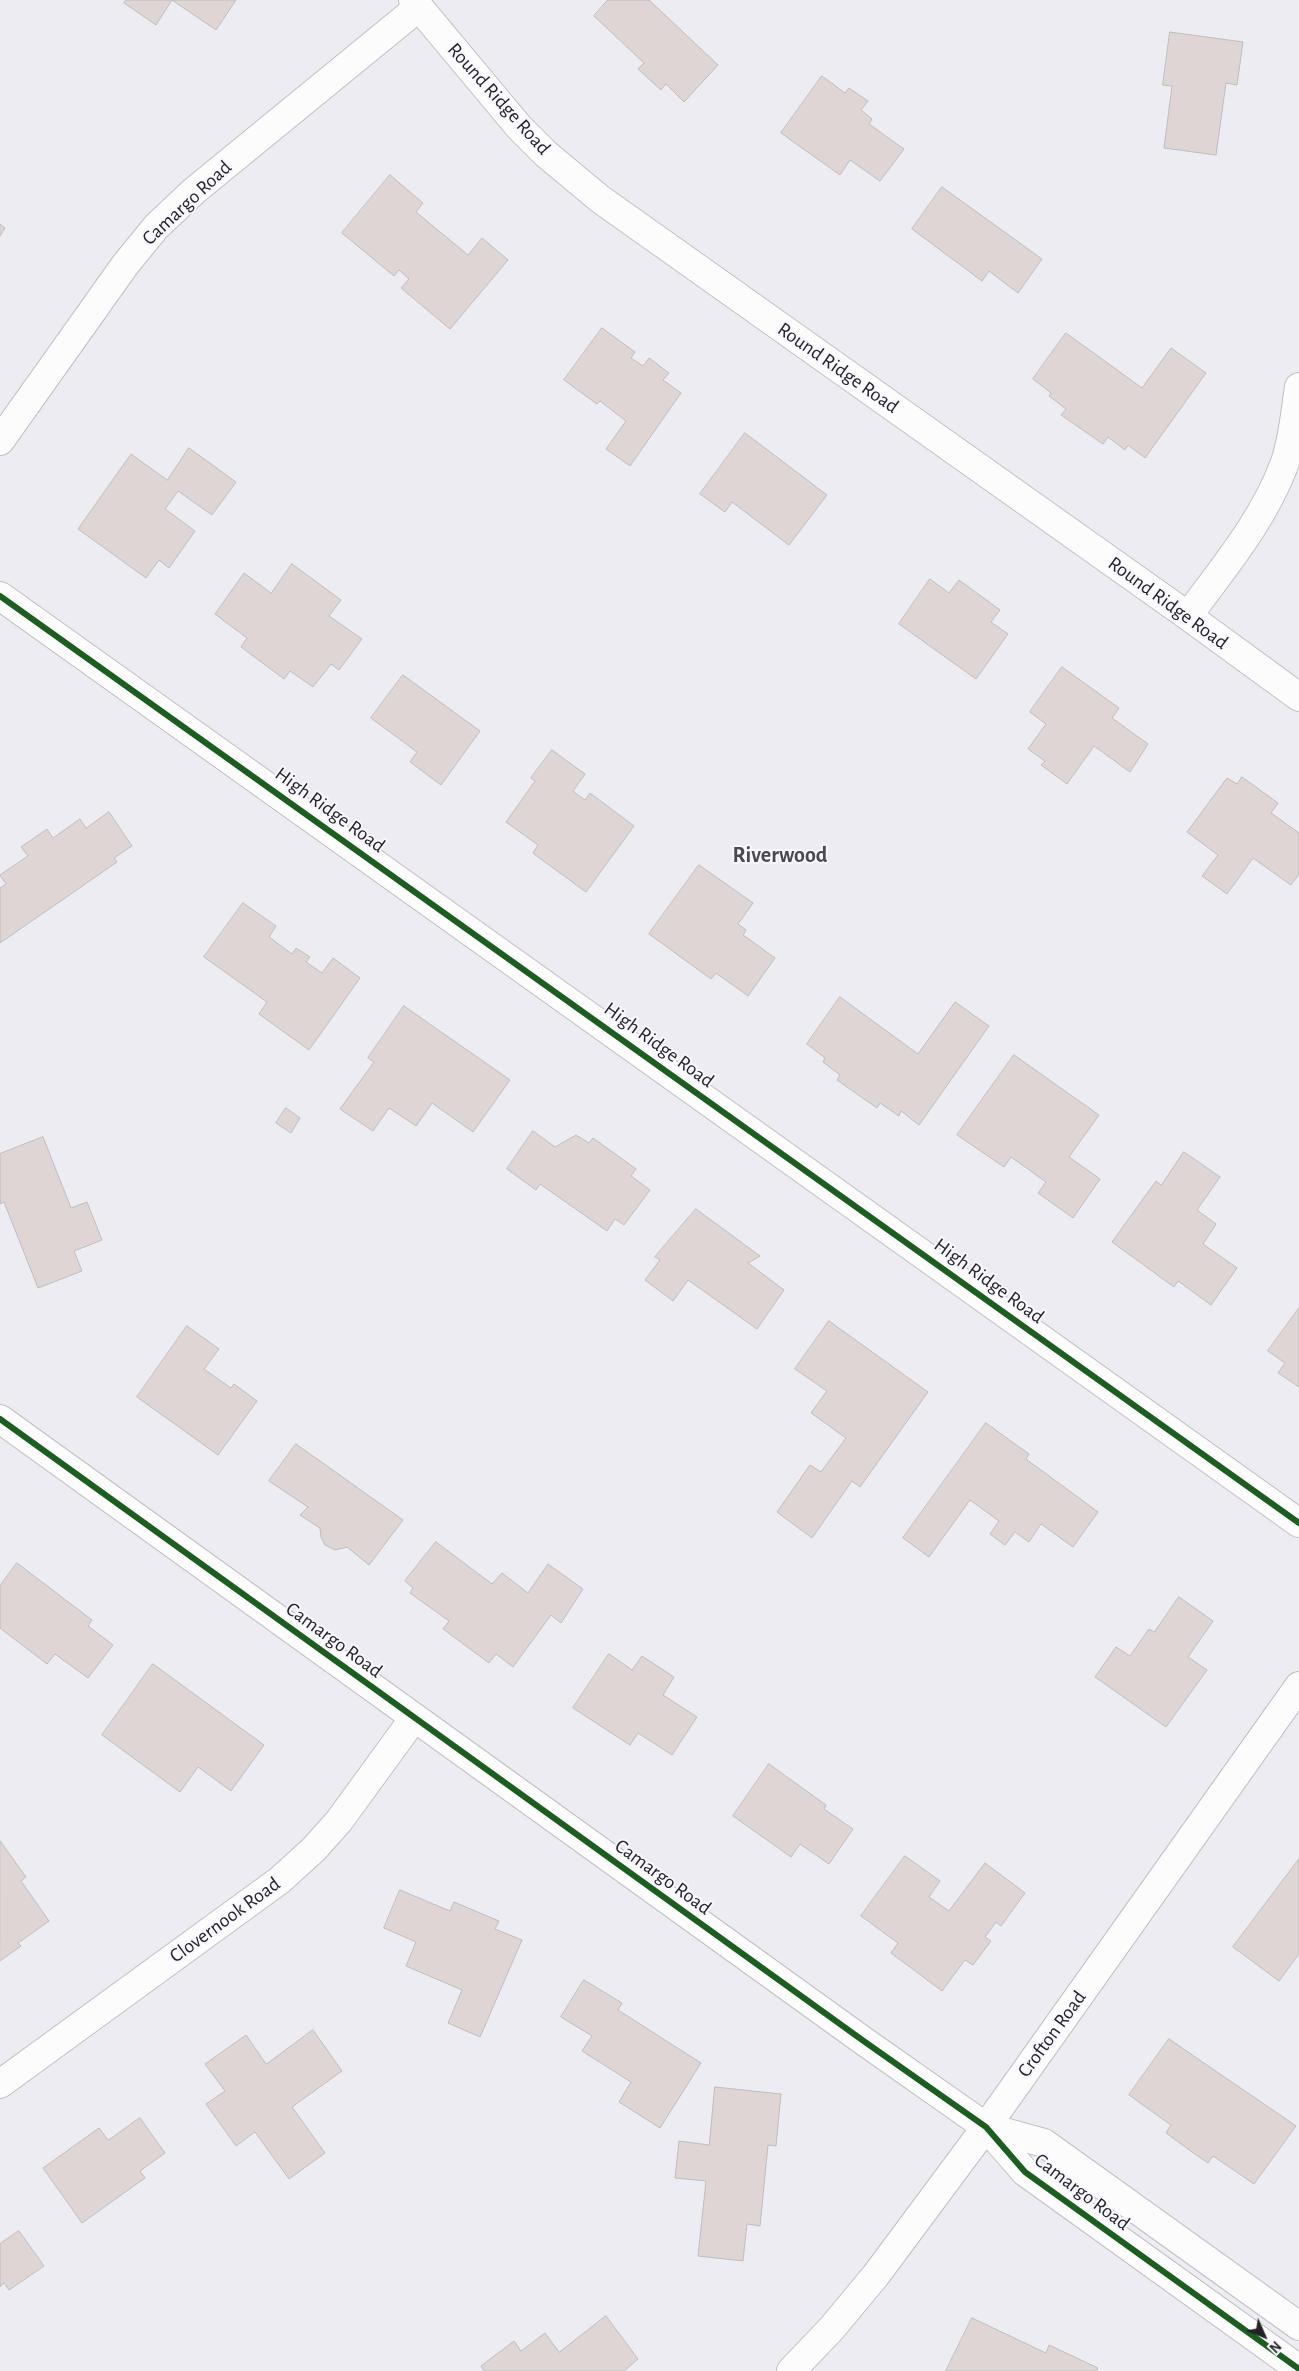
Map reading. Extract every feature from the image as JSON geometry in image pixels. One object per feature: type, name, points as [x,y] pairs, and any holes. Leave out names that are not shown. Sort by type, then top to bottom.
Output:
[{"type":"street","name":"Camargo Road","points":[[0,441],[125,265],[156,227],[194,191],[416,4]]},
{"type":"street","name":"Round Ridge Road","points":[[416,4],[519,128],[546,154],[600,199],[1188,616],[1299,697]]},
{"type":"street","points":[[1188,616],[1246,535],[1266,503],[1284,464],[1294,421],[1299,387]]},
{"type":"street","name":"High Ridge Road","points":[[0,596],[1299,1523]]},
{"type":"street","name":"Camargo Road","points":[[0,1419],[986,2127],[1025,2172],[1299,2369]]},
{"type":"street","name":"Crofton Road","points":[[791,2371],[832,2328],[876,2275],[986,2127],[1299,1686]]},
{"type":"street","name":"Clovernook Road","points":[[0,2084],[280,1880],[314,1848],[338,1821],[414,1718]]},
{"type":"street","name":"Camargo Road","points":[[986,2127],[1044,2143],[1299,2326]]},
{"type":"building","points":[[126,0],[172,0],[156,25],[124,3]]},
{"type":"building","points":[[172,0],[236,0],[216,30]]},
{"type":"building","points":[[608,0],[649,0],[718,65],[684,102],[666,84],[661,90],[638,69],[644,63],[594,16]]},
{"type":"building","points":[[1170,32],[1243,42],[1237,85],[1226,83],[1216,155],[1164,148],[1172,86],[1163,85]]},
{"type":"building","points":[[822,76],[845,93],[849,88],[868,101],[861,110],[872,119],[869,124],[904,149],[880,181],[850,160],[840,175],[781,133]]},
{"type":"building","points":[[390,175],[423,203],[416,212],[468,255],[482,238],[508,260],[450,329],[401,288],[409,279],[399,270],[394,276],[342,233]]},
{"type":"building","points":[[942,187],[1042,259],[1018,293],[989,271],[982,281],[912,229]]},
{"type":"building","points":[[0,224],[5,228],[0,236]]},
{"type":"building","points":[[602,328],[635,352],[631,358],[643,366],[649,358],[669,373],[663,380],[681,393],[630,466],[606,449],[626,421],[600,401],[597,404],[564,380]]},
{"type":"building","points":[[1066,333],[1142,388],[1171,348],[1206,373],[1145,458],[1128,445],[1125,450],[1108,437],[1103,444],[1061,415],[1066,409],[1049,396],[1051,393],[1033,379]]},
{"type":"building","points":[[745,433],[827,495],[789,545],[732,502],[725,512],[700,494]]},
{"type":"building","points":[[189,448],[236,482],[212,515],[178,491],[165,509],[195,531],[169,568],[159,560],[146,578],[78,529],[131,454],[167,480]]},
{"type":"building","points":[[292,564],[341,600],[329,616],[362,639],[339,670],[331,664],[313,687],[290,671],[284,679],[241,647],[247,638],[215,614],[244,573],[271,593]]},
{"type":"building","points":[[930,579],[949,593],[959,580],[1000,610],[991,622],[1008,634],[976,679],[899,624]]},
{"type":"building","points":[[1062,667],[1119,708],[1112,718],[1148,744],[1130,772],[1094,746],[1067,784],[1041,765],[1045,761],[1028,749],[1046,724],[1030,712]]},
{"type":"building","points":[[403,675],[480,731],[441,785],[410,762],[417,752],[371,718]]},
{"type":"building","points":[[552,750],[585,774],[574,792],[585,800],[590,793],[634,826],[586,892],[534,854],[538,845],[506,822],[535,781],[531,778]]},
{"type":"building","points":[[1242,777],[1278,803],[1271,813],[1299,833],[1299,874],[1291,885],[1253,858],[1227,894],[1202,876],[1218,855],[1187,832],[1227,778],[1237,784]]},
{"type":"building","points":[[109,812],[132,846],[114,858],[117,862],[0,943],[0,888],[6,884],[0,875],[28,856],[21,847],[47,829],[53,838],[80,819],[86,828]]},
{"type":"building","points":[[699,865],[753,903],[738,924],[746,930],[743,935],[775,958],[748,996],[716,973],[711,979],[649,934]]},
{"type":"building","points":[[243,903],[276,926],[269,937],[292,954],[296,948],[310,957],[306,962],[322,973],[333,958],[360,978],[309,1050],[259,1014],[267,1002],[204,957]]},
{"type":"building","points":[[840,997],[918,1054],[955,1002],[989,1026],[919,1125],[901,1111],[899,1116],[880,1103],[877,1108],[837,1080],[840,1075],[823,1062],[825,1058],[807,1044]]},
{"type":"building","points":[[404,1006],[510,1080],[473,1132],[432,1103],[416,1126],[389,1108],[373,1131],[340,1109],[374,1062],[368,1058]]},
{"type":"building","points":[[1014,1055],[1099,1115],[1069,1157],[1100,1179],[1073,1218],[1038,1193],[1046,1182],[1011,1157],[1004,1167],[957,1135]]},
{"type":"building","points":[[286,1108],[300,1118],[291,1133],[276,1123]]},
{"type":"building","points":[[533,1131],[555,1147],[576,1135],[589,1143],[593,1138],[636,1169],[631,1176],[650,1190],[624,1225],[615,1219],[607,1231],[540,1184],[536,1190],[507,1169]]},
{"type":"building","points":[[43,1137],[71,1208],[87,1202],[102,1240],[74,1251],[82,1271],[38,1288],[4,1202],[0,1204],[0,1154]]},
{"type":"building","points":[[1184,1152],[1220,1177],[1197,1210],[1216,1224],[1203,1244],[1237,1268],[1211,1305],[1178,1281],[1174,1287],[1112,1242],[1156,1181],[1161,1185]]},
{"type":"building","points":[[696,1209],[760,1256],[748,1263],[784,1290],[757,1329],[688,1280],[673,1301],[645,1280],[660,1260],[655,1257]]},
{"type":"building","points":[[1299,1308],[1299,1387],[1278,1373],[1285,1363],[1268,1351]]},
{"type":"building","points":[[829,1321],[928,1392],[860,1487],[852,1481],[812,1538],[777,1512],[810,1465],[821,1472],[846,1438],[811,1413],[827,1391],[795,1369]]},
{"type":"building","points":[[187,1326],[219,1349],[204,1369],[231,1388],[234,1384],[257,1401],[218,1455],[137,1397]]},
{"type":"building","points":[[986,1423],[1029,1454],[1026,1459],[1098,1512],[1073,1547],[1041,1524],[1029,1542],[1015,1532],[1005,1545],[990,1534],[999,1521],[970,1500],[929,1557],[903,1538]]},
{"type":"building","points":[[296,1444],[403,1520],[369,1565],[347,1547],[335,1550],[325,1545],[321,1537],[320,1528],[300,1515],[308,1507],[269,1481]]},
{"type":"building","points":[[436,1542],[492,1584],[502,1573],[528,1593],[548,1564],[583,1589],[561,1623],[551,1615],[513,1667],[496,1654],[489,1663],[443,1629],[449,1621],[410,1593],[413,1588],[405,1581]]},
{"type":"building","points":[[17,1563],[92,1620],[88,1626],[113,1645],[88,1678],[55,1654],[47,1664],[0,1628],[0,1586]]},
{"type":"building","points":[[1179,1597],[1213,1621],[1188,1657],[1207,1670],[1166,1727],[1095,1677],[1116,1647],[1130,1656],[1149,1629],[1154,1632]]},
{"type":"building","points":[[609,1654],[632,1670],[642,1656],[674,1677],[663,1695],[697,1717],[672,1755],[638,1733],[630,1745],[573,1708]]},
{"type":"building","points":[[153,1664],[264,1745],[231,1791],[198,1767],[180,1792],[102,1735]]},
{"type":"building","points":[[769,1764],[826,1805],[824,1809],[853,1829],[829,1864],[800,1844],[791,1857],[733,1816]]},
{"type":"building","points":[[0,1841],[26,1877],[21,1881],[49,1921],[18,1943],[21,1946],[0,1961]]},
{"type":"building","points":[[905,1856],[940,1881],[929,1897],[949,1911],[985,1863],[1025,1893],[1001,1926],[996,1922],[985,1937],[991,1941],[973,1965],[965,1960],[942,1991],[891,1953],[898,1943],[861,1916]]},
{"type":"building","points":[[1299,1859],[1299,1954],[1279,1981],[1233,1947]]},
{"type":"building","points":[[400,1890],[450,1911],[454,1902],[499,1921],[495,1929],[522,1940],[480,2037],[448,2023],[462,1990],[406,1966],[416,1942],[384,1928]]},
{"type":"building","points":[[584,1980],[622,2003],[618,2010],[701,2063],[660,2128],[619,2102],[631,2082],[582,2051],[592,2036],[561,2017]]},
{"type":"building","points":[[313,2030],[342,2071],[292,2107],[325,2153],[289,2179],[255,2132],[236,2146],[206,2104],[225,2091],[205,2064],[246,2035],[266,2064]]},
{"type":"building","points":[[1169,2039],[1296,2126],[1254,2184],[1213,2156],[1208,2163],[1192,2152],[1166,2133],[1171,2125],[1129,2095]]},
{"type":"building","points":[[715,2087],[781,2094],[776,2146],[768,2145],[760,2226],[747,2224],[743,2261],[698,2256],[706,2181],[675,2178],[679,2141],[709,2145]]},
{"type":"building","points":[[140,2118],[165,2153],[140,2171],[145,2178],[82,2223],[43,2168],[99,2128],[108,2140]]},
{"type":"building","points":[[19,2231],[44,2266],[9,2290],[4,2283],[0,2287],[0,2244]]},
{"type":"building","points":[[606,2316],[638,2359],[624,2371],[484,2371],[481,2366],[514,2341],[521,2351],[545,2333],[559,2352]]},
{"type":"building","points":[[972,2318],[1046,2353],[1049,2345],[1098,2368],[1096,2371],[946,2371]]},
{"type":"cycle path","points":[[0,596],[1299,1523]]},
{"type":"cycle path","points":[[0,1419],[865,2042],[986,2127],[1025,2172],[1299,2369]]},
{"type":"district","name":"Riverwood","points":[[780,855]]}]
